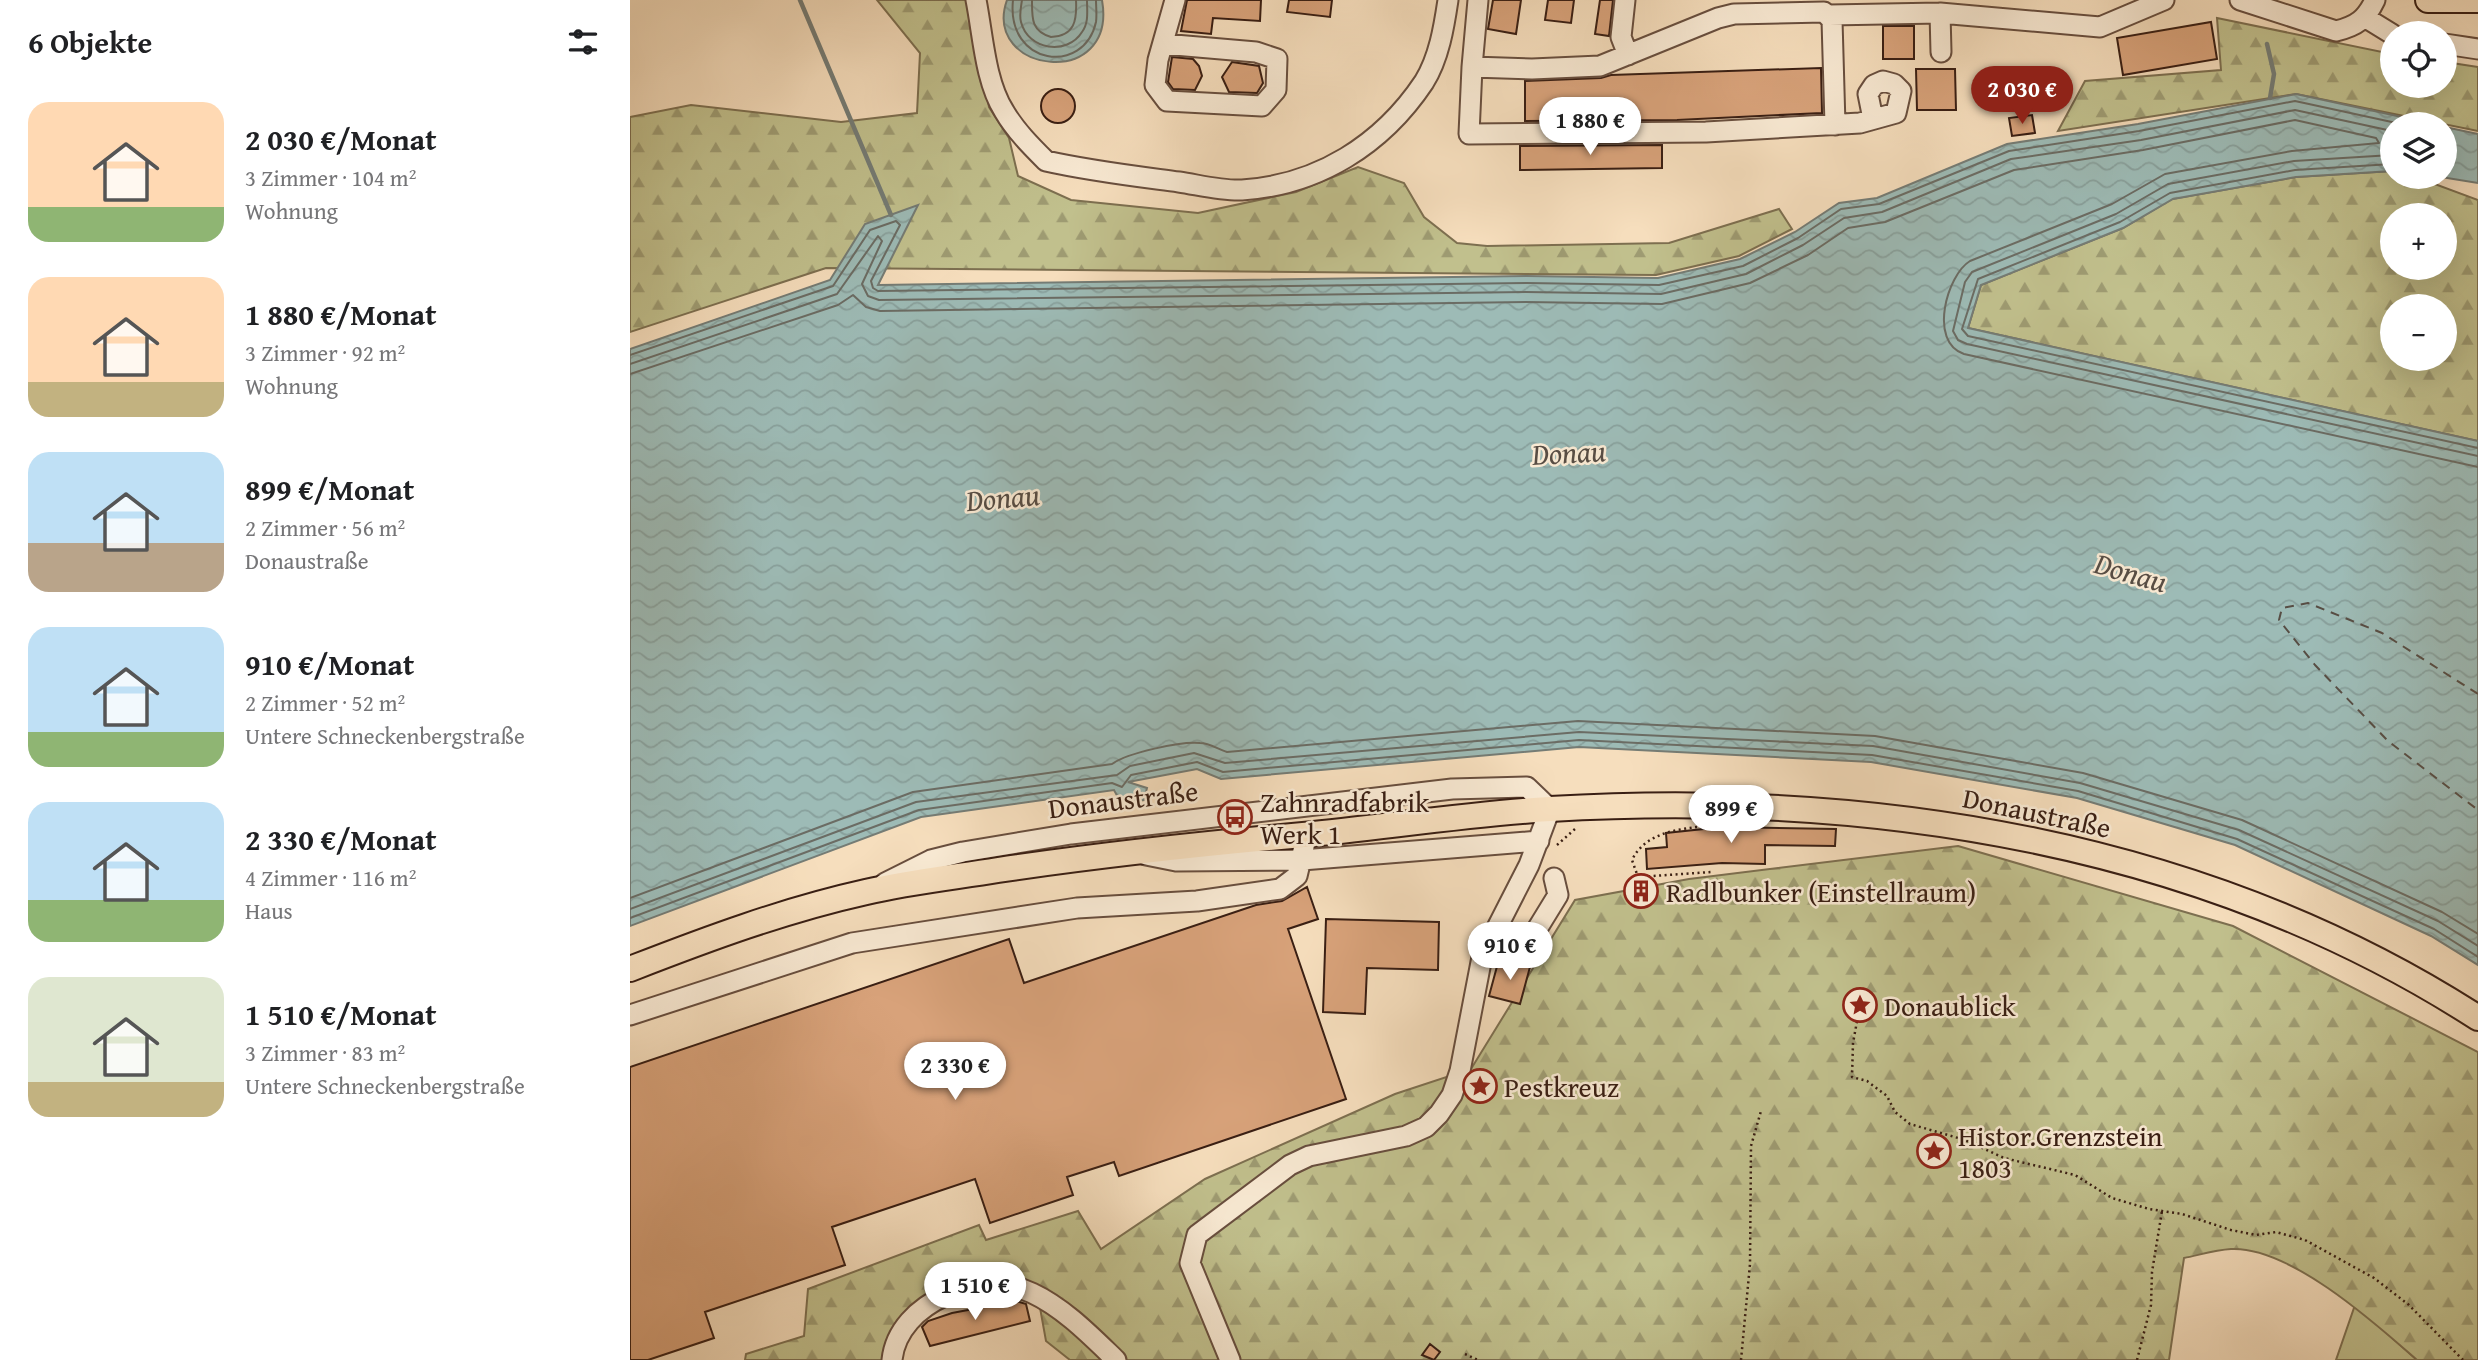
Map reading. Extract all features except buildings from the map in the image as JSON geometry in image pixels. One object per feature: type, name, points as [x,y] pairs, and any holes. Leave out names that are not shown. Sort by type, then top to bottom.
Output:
[{"type":"main road","points":[[2437,0],[2478,0]]},
{"type":"main road","name":"Donaustraße","points":[[630,970],[713,937],[795,910],[870,891],[1127,851],[1550,809],[1744,806],[1925,819],[2048,841],[2153,870],[2291,919],[2440,993],[2478,1018]]},
{"type":"street","points":[[976,0],[992,82],[1002,110],[1046,161],[1238,190],[1274,187],[1307,177],[1347,160],[1382,131],[1424,81],[1440,45],[1448,0]]},
{"type":"street","points":[[1163,44],[1256,52],[1277,59],[1276,90],[1262,106],[1167,101],[1155,85],[1163,44],[1175,0]]},
{"type":"street","points":[[1478,0],[1469,134],[1706,132],[1835,125],[1873,120]]},
{"type":"street","points":[[1625,0],[1622,37],[1628,55]]},
{"type":"street","points":[[1829,15],[1940,13],[2100,27],[2164,0]]},
{"type":"street","points":[[2240,0],[2336,31],[2352,27],[2366,18],[2375,0]]},
{"type":"street","points":[[1472,67],[1532,69],[1600,66],[1733,7],[1824,12],[1832,20],[1835,125]]},
{"type":"street","points":[[1940,13],[1941,52]]},
{"type":"street","points":[[2366,18],[2380,27]]},
{"type":"street","points":[[2457,46],[2478,49]]},
{"type":"street","name":"Donaustraße","points":[[870,891],[931,860],[1071,834],[1452,789],[1527,787],[1550,809]]},
{"type":"street","points":[[1230,1360],[1189,1263],[1197,1236],[1290,1165],[1309,1156],[1406,1136],[1426,1127],[1439,1114],[1452,1095],[1460,1071],[1482,957],[1539,841],[1550,809]]},
{"type":"street","points":[[630,1015],[852,943],[1077,908],[1197,901],[1280,889],[1297,876],[1307,834]]},
{"type":"street","points":[[1127,851],[1176,861],[1302,860],[1539,841]]},
{"type":"street","points":[[1523,952],[1558,895],[1554,878]]},
{"type":"street","points":[[892,1360],[898,1340],[909,1321],[923,1307],[961,1290],[992,1287],[1031,1292],[1060,1311],[1116,1360]]},
{"type":"path","points":[[1701,827],[1667,830],[1638,848],[1632,859],[1638,877],[1711,872]]},
{"type":"path","points":[[1860,1005],[1853,1043],[1852,1077],[1867,1081],[1886,1096],[1895,1112],[1910,1124],[1965,1140],[2004,1158],[2075,1175],[2112,1198],[2182,1214],[2231,1230],[2256,1235],[2276,1232],[2305,1240],[2374,1278],[2409,1305],[2463,1360]]},
{"type":"path","points":[[1741,1360],[1750,1264],[1751,1146],[1761,1111]]},
{"type":"path","points":[[2137,1360],[2151,1306],[2152,1272],[2162,1211]]},
{"type":"path","points":[[1465,1354],[1478,1360]]},
{"type":"green space","points":[[877,0],[969,0],[989,107],[1009,138],[1018,176],[1071,200],[1198,213],[1296,192],[1358,167],[1404,183],[1424,217],[1457,243],[1487,246],[1669,243],[1779,209],[1792,229],[1739,256],[1656,275],[826,268],[630,332],[630,117],[691,105],[841,122],[917,113],[920,53]]},
{"type":"green space","points":[[2217,18],[2380,52],[2380,98],[2457,98],[2457,64],[2478,67],[2478,131],[2457,127],[2457,112],[2385,112],[2296,94],[2058,131],[2085,81],[2221,70]]},
{"type":"green space","points":[[2380,172],[2380,189],[2448,189],[2478,200],[2478,441],[1968,328],[1981,285],[2123,228],[2172,199],[2296,177]]},
{"type":"green space","points":[[1958,846],[2233,926],[2478,1052],[2478,1360],[2417,1360],[2355,1308],[2304,1273],[2254,1251],[2231,1249],[2184,1258],[2169,1360],[1070,1360],[1046,1341],[1037,1291],[942,1289],[886,1360],[745,1360],[746,1354],[804,1336],[808,1289],[979,1225],[986,1240],[1078,1211],[1101,1249],[1205,1179],[1395,1094],[1471,1069],[1575,900],[1689,879]]},
{"type":"green space","points":[[2355,1305],[2417,1360],[2336,1360]]},
{"type":"water","points":[[1007,0],[1102,0],[1101,29],[1090,49],[1072,60],[1051,62],[1030,57],[1013,44],[1004,25]]},
{"type":"water","name":"Donau","points":[[2296,94],[2380,112],[2380,172],[2296,177],[2173,199],[2123,228],[1981,285],[1968,328],[2478,441],[2478,965],[2431,936],[2235,845],[2077,798],[1871,762],[1579,747],[1221,779],[1197,769],[1128,782],[1147,788],[1144,800],[1121,803],[1114,790],[921,817],[630,926],[630,349],[830,280],[865,224],[918,205],[878,285],[1527,276],[1658,278],[1740,259],[1795,232],[1839,203],[1877,198],[2007,144],[2138,124]]},
{"type":"water","points":[[2457,130],[2478,134],[2478,183],[2457,180]]},
{"type":"waterway","points":[[800,0],[891,215]]},
{"type":"waterway","points":[[2267,44],[2274,74],[2270,98]]},
{"type":"ferry route","points":[[2478,694],[2382,633],[2308,603],[2282,608],[2279,620],[2315,665],[2388,741],[2478,810]]},
{"type":"place","name":"Zahnradfabrik Werk 1","points":[[1235,817]]},
{"type":"place","name":"Radlbunker (Einstellraum)","points":[[1641,891]]},
{"type":"place","name":"Donaublick","points":[[1860,1005]]},
{"type":"place","name":"Pestkreuz","points":[[1480,1086]]},
{"type":"place","name":"Histor.Grenzstein 1803","points":[[1934,1151]]}]
